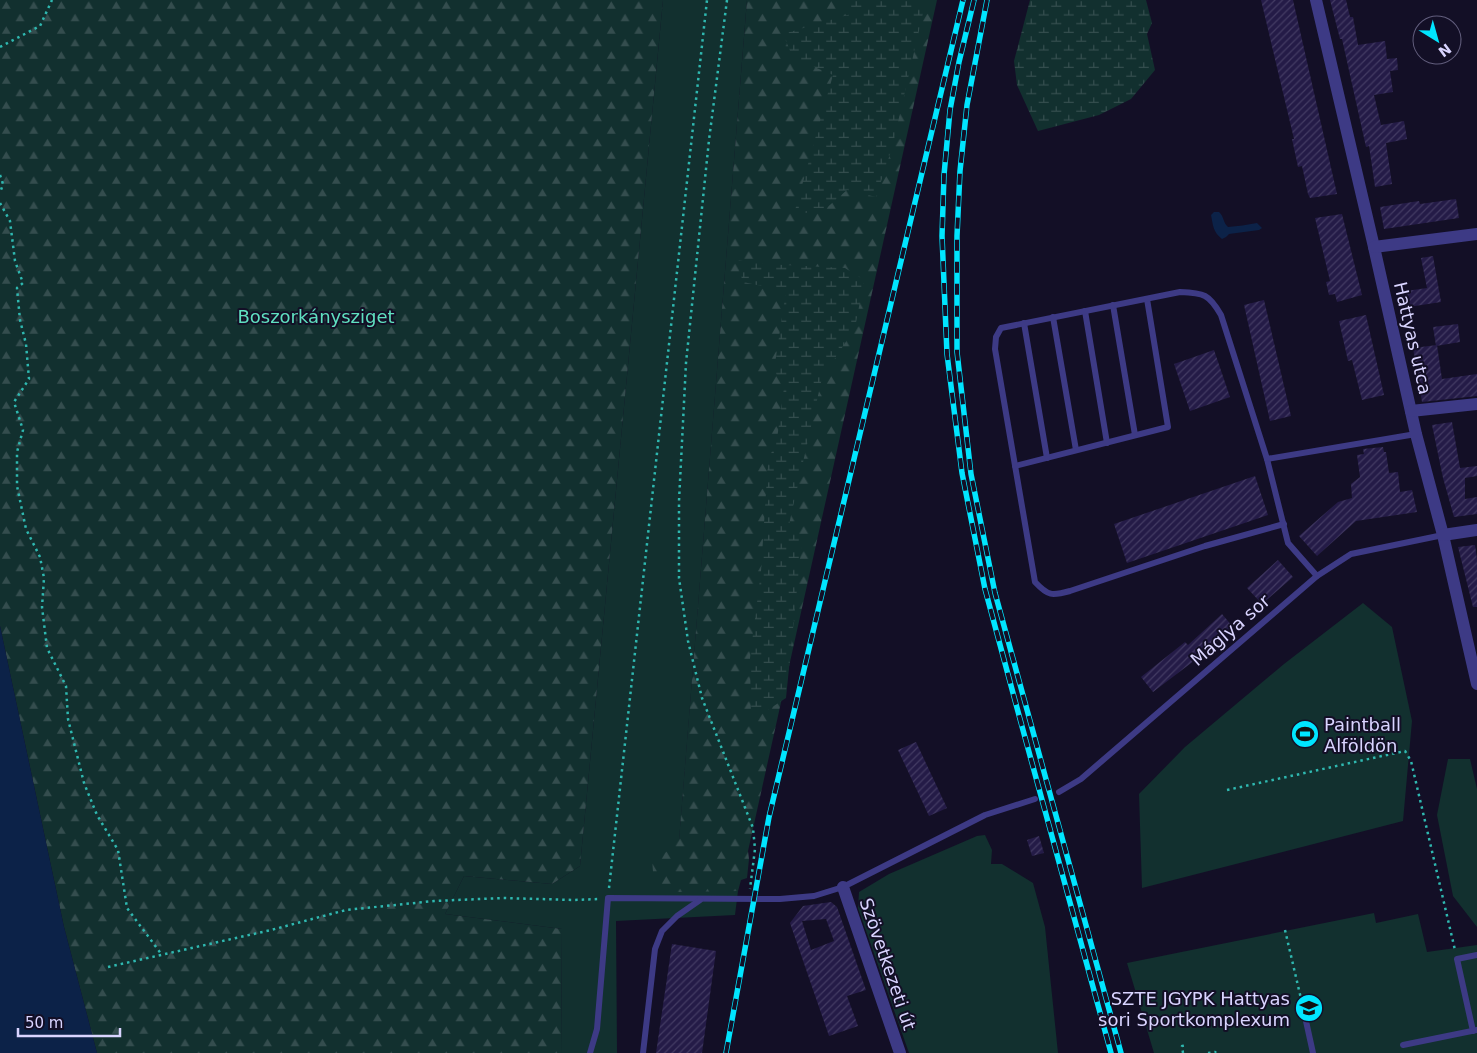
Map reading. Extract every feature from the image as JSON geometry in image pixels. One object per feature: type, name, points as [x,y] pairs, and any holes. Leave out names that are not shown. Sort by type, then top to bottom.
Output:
[{"type":"street","name":"Hattyas utca","points":[[1316,0],[1416,434],[1443,535],[1477,684]]},
{"type":"street","points":[[1374,247],[1477,234]]},
{"type":"street","points":[[1411,412],[1477,404]]},
{"type":"street","points":[[1443,535],[1477,530]]},
{"type":"street","name":"Szövetkezeti út","points":[[843,887],[900,1053]]},
{"type":"lane","points":[[1284,524],[1205,546],[1056,595],[1045,592],[1035,582],[995,349],[996,337],[1001,328],[1180,292],[1201,293],[1214,302],[1221,315],[1267,459],[1284,524],[1288,543],[1316,576]]},
{"type":"lane","points":[[1015,466],[1168,427],[1146,299]]},
{"type":"lane","points":[[1113,305],[1135,435]]},
{"type":"lane","points":[[1085,311],[1107,443]]},
{"type":"lane","points":[[1053,317],[1076,450]]},
{"type":"lane","points":[[1024,323],[1047,458]]},
{"type":"lane","points":[[1267,459],[1416,434]]},
{"type":"lane","name":"Máglya sor","points":[[1058,792],[1081,778],[1316,576],[1351,554],[1443,535]]},
{"type":"lane","points":[[590,1053],[597,1029],[608,898],[701,899],[814,896],[843,887],[985,815],[1035,799]]},
{"type":"lane","points":[[643,1053],[655,949],[662,931],[677,916],[701,899]]},
{"type":"lane","points":[[1403,1045],[1475,1030],[1456,959],[1477,955]]},
{"type":"lane","points":[[1304,1012],[1313,1053]]},
{"type":"path","points":[[0,47],[40,26],[52,0]]},
{"type":"path","points":[[108,967],[271,930],[346,910],[434,901],[503,898],[574,900],[608,898],[706,0]]},
{"type":"path","points":[[727,0],[709,140],[686,363],[679,501],[679,578],[688,641],[702,698],[753,828],[754,849],[749,898]]},
{"type":"path","points":[[0,175],[3,184],[0,193]]},
{"type":"path","points":[[0,203],[10,221],[15,261],[23,283],[17,288],[20,320],[26,344],[29,379],[14,402],[23,430],[17,452],[17,486],[26,529],[40,557],[44,578],[42,607],[47,648],[66,686],[68,719],[84,783],[97,815],[118,850],[127,908],[162,955]]},
{"type":"path","points":[[1227,790],[1405,750],[1411,761],[1456,959]]},
{"type":"path","points":[[1285,930],[1304,1012]]},
{"type":"path","points":[[1183,1053],[1182,1046],[1188,1045]]},
{"type":"path","points":[[1208,1053],[1216,1053]]},
{"type":"green space","name":"Boszorkánysziget","points":[[0,0],[663,0],[580,866],[552,884],[464,876],[445,914],[562,929],[561,1053],[97,1053],[64,927],[0,626]]},
{"type":"green space","points":[[663,0],[747,0],[675,891],[738,891],[735,915],[616,921],[617,1053],[561,1053],[562,929],[445,914],[464,876],[552,884],[580,866]]},
{"type":"green space","points":[[747,0],[937,0],[748,851],[747,878],[741,880],[738,891],[675,892],[675,884],[654,884],[652,859],[666,852],[679,840]]},
{"type":"green space","points":[[850,0],[926,0],[892,148],[876,197],[847,190],[823,211],[794,214],[833,75],[793,58],[783,34],[851,14]]},
{"type":"green space","points":[[1030,0],[1146,0],[1152,23],[1147,34],[1155,70],[1131,99],[1099,115],[1038,131],[1017,85],[1014,61]]},
{"type":"green space","points":[[736,260],[764,264],[845,268],[864,280],[855,328],[822,378],[788,529],[802,539],[786,698],[751,721],[750,658],[761,571],[768,461],[777,439],[784,388],[774,370],[786,291],[743,282]]},
{"type":"green space","name":"Paintball Alföldön","points":[[1363,603],[1392,627],[1412,721],[1403,821],[1142,888],[1139,794],[1185,747],[1284,664]]},
{"type":"green space","points":[[1448,759],[1470,759],[1477,789],[1477,927],[1453,896],[1437,815]]},
{"type":"green space","points":[[985,835],[992,850],[991,864],[1002,864],[1033,883],[1045,927],[1058,1053],[909,1053],[858,908],[859,892],[889,874],[977,836]]},
{"type":"green space","name":"SZTE JGYPK Hattyas sori Sportkomplexum","points":[[1374,913],[1376,923],[1418,914],[1427,952],[1477,945],[1477,1053],[1154,1053],[1127,963]]},
{"type":"water","points":[[1214,212],[1221,214],[1228,227],[1257,223],[1262,228],[1229,234],[1222,239],[1215,231],[1213,225],[1211,215]]},
{"type":"water","points":[[0,626],[64,927],[97,1053],[0,1053]]},
{"type":"building","points":[[1261,0],[1293,0],[1337,194],[1310,198],[1308,194],[1302,166],[1298,167],[1292,139],[1294,139]]},
{"type":"building","points":[[1330,0],[1346,0],[1350,17],[1353,17],[1358,45],[1385,41],[1387,59],[1397,58],[1398,70],[1390,71],[1393,92],[1374,95],[1381,125],[1404,121],[1407,139],[1386,143],[1392,184],[1375,187],[1369,146],[1366,147],[1342,39],[1340,39]]},
{"type":"building","points":[[1456,199],[1459,218],[1384,229],[1380,207],[1419,201],[1420,204]]},
{"type":"building","points":[[1342,214],[1362,295],[1337,302],[1335,294],[1329,295],[1326,282],[1330,281],[1315,218]]},
{"type":"building","points":[[1433,256],[1441,302],[1402,308],[1399,292],[1427,288],[1421,258]]},
{"type":"building","points":[[1264,300],[1291,416],[1270,421],[1244,305]]},
{"type":"building","points":[[1366,315],[1384,395],[1362,400],[1352,360],[1348,361],[1339,321]]},
{"type":"building","points":[[1458,324],[1460,342],[1436,346],[1433,327]]},
{"type":"building","points":[[1437,345],[1442,379],[1477,374],[1477,396],[1422,402],[1413,348]]},
{"type":"building","points":[[1214,350],[1230,397],[1190,411],[1174,364]]},
{"type":"building","points":[[1452,422],[1460,468],[1477,466],[1477,476],[1465,478],[1465,499],[1477,497],[1477,514],[1454,517],[1443,478],[1432,425]]},
{"type":"building","points":[[1383,447],[1384,452],[1386,452],[1389,473],[1398,472],[1400,492],[1412,490],[1417,512],[1356,521],[1317,556],[1299,536],[1338,502],[1352,498],[1351,484],[1360,477],[1357,455],[1364,454],[1363,449]]},
{"type":"building","points":[[1255,476],[1268,515],[1127,563],[1114,524]]},
{"type":"building","points":[[1475,545],[1477,559],[1477,607],[1473,607],[1458,547]]},
{"type":"building","points":[[1278,560],[1293,577],[1262,604],[1247,588]]},
{"type":"building","points":[[1222,614],[1233,627],[1207,651],[1153,692],[1141,677],[1185,642],[1188,645]]},
{"type":"building","points":[[916,742],[947,808],[929,816],[898,750]]},
{"type":"building","points":[[1039,836],[1044,853],[1032,856],[1027,840]]},
{"type":"building","points":[[831,902],[837,907],[866,990],[847,996],[858,1026],[829,1036],[790,923],[803,906]],"holes":[[[826,919],[834,941],[811,950],[802,921]]]},
{"type":"building","points":[[672,944],[716,951],[702,1053],[656,1053]]},
{"type":"railway","points":[[726,1053],[769,817],[963,0]]},
{"type":"railway","points":[[974,0],[950,110],[944,175],[942,236],[947,354],[962,473],[985,589],[1111,1053]]},
{"type":"railway","points":[[987,0],[967,105],[960,171],[957,236],[957,352],[971,474],[995,593],[1121,1053]]},
{"type":"place","name":"Paintball Alföldön","points":[[1305,734]]},
{"type":"place","name":"SZTE JGYPK Hattyas sori Sportkomplexum","points":[[1309,1008]]}]
